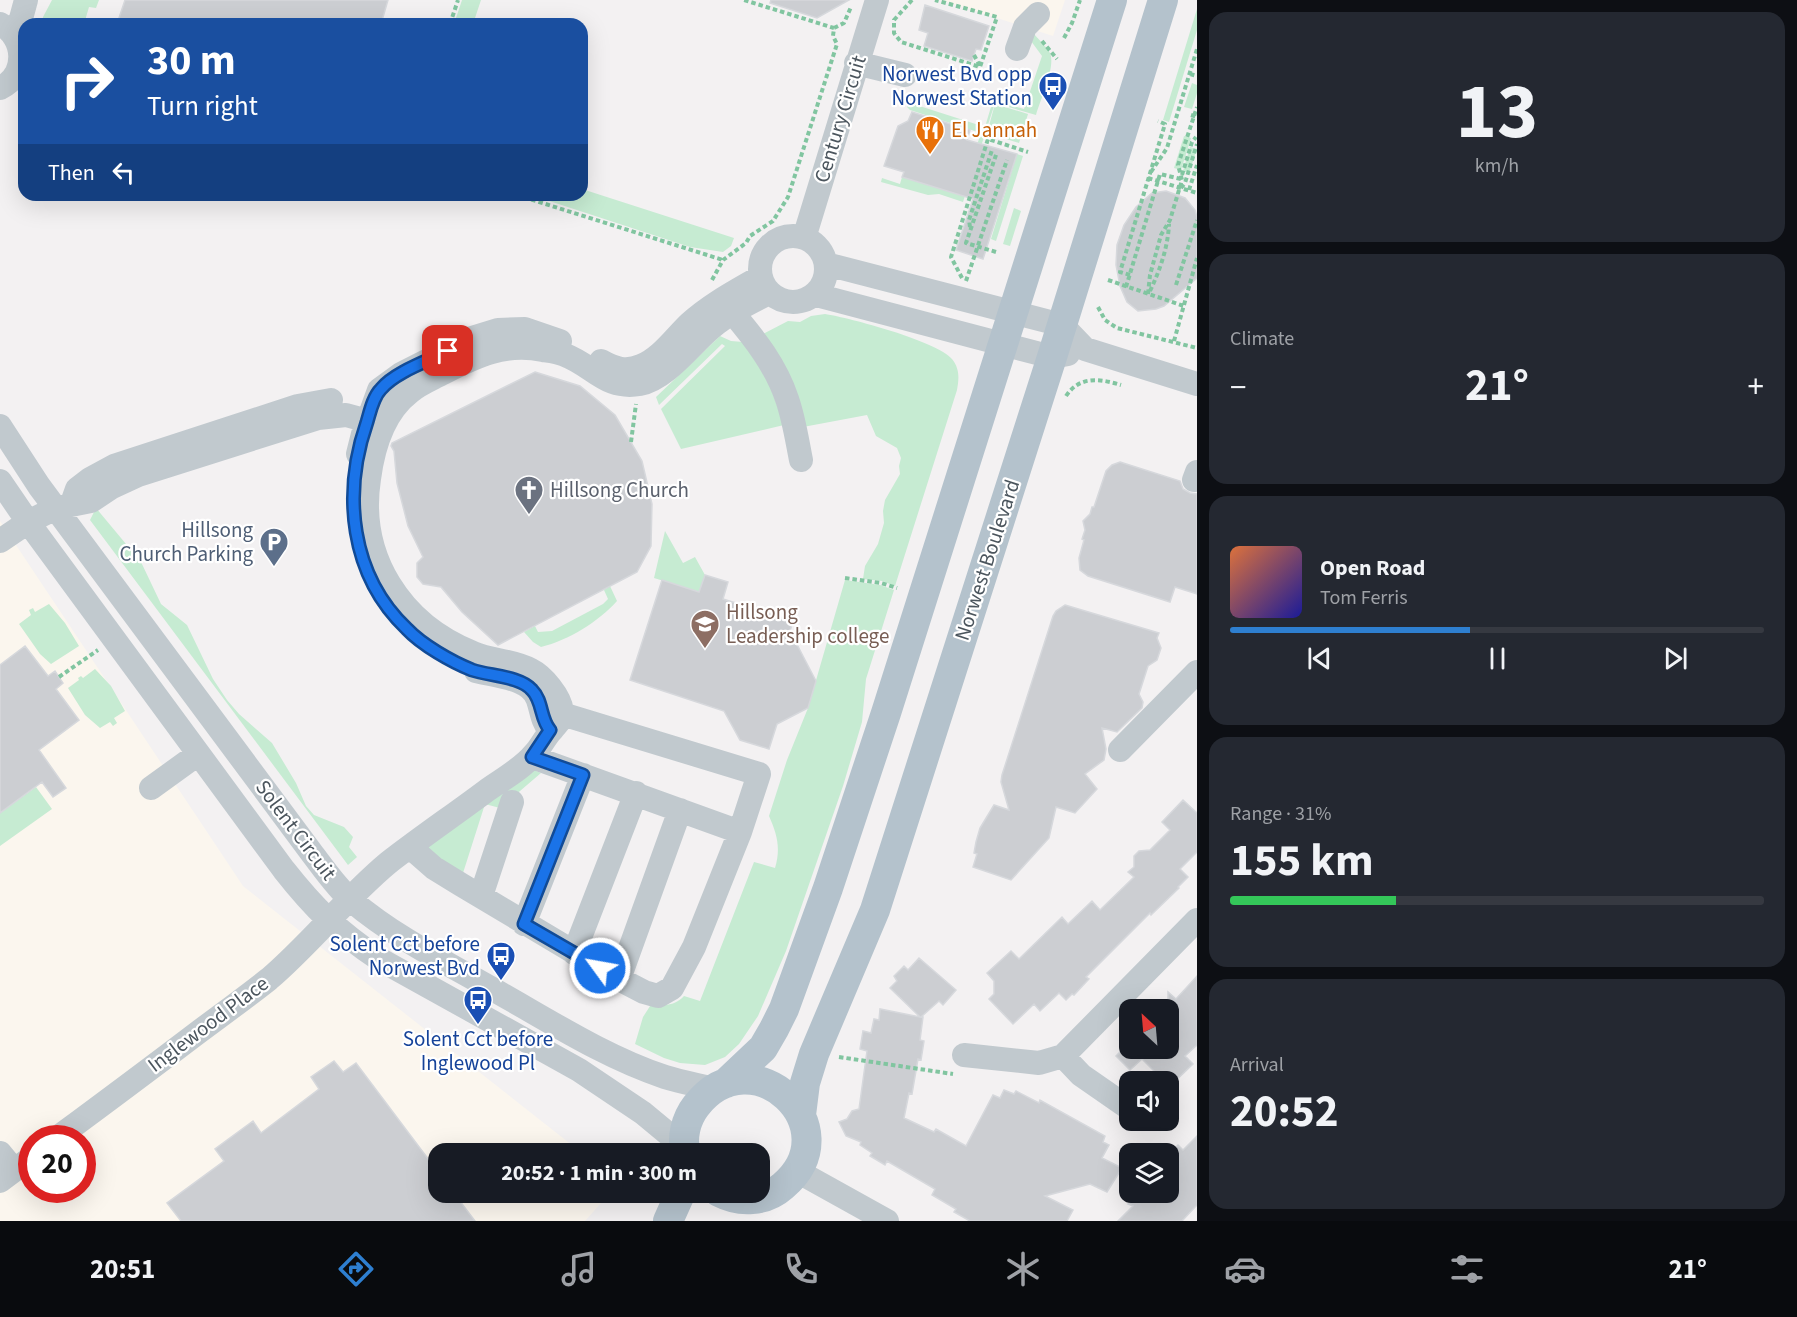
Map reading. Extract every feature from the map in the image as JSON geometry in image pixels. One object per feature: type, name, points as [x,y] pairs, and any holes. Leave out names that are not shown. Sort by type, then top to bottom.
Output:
[{"type":"main road","points":[[685,1143],[685,1131],[690,1114],[701,1100],[763,1048],[784,1009],[872,757],[1112,0]]},
{"type":"main road","name":"Norwest Boulevard","points":[[797,1171],[805,1152],[806,1133],[801,1114],[805,1083],[814,1054],[875,910],[1052,357],[1163,0]]},
{"type":"main road","points":[[720,1086],[746,1079],[767,1083],[792,1101],[801,1114]]},
{"type":"main road","points":[[770,1193],[783,1186],[797,1171]]},
{"type":"main road","points":[[668,1221],[676,1203]]},
{"type":"main road","points":[[734,1221],[753,1203]]},
{"type":"street","points":[[21,18],[26,0]]},
{"type":"street","name":"Century Circuit","points":[[804,238],[877,0]]},
{"type":"street","points":[[1017,49],[1025,27],[1038,14]]},
{"type":"street","points":[[856,63],[905,75]]},
{"type":"street","points":[[784,237],[804,238],[814,243],[821,251],[826,264],[824,282],[816,295],[807,300],[788,302],[778,299],[764,285],[762,257],[772,243],[784,237]]},
{"type":"street","points":[[826,264],[1062,325],[1084,349],[1197,384]]},
{"type":"street","points":[[410,847],[434,868],[619,979],[644,992],[658,996],[672,988],[694,947],[740,832],[759,774],[556,722],[544,723],[538,698],[532,689],[524,684],[472,670],[446,657],[407,630],[389,609],[374,585],[356,542],[352,508],[354,474],[378,406],[401,374],[428,371],[476,346],[498,330],[566,349],[616,369],[642,366],[658,355],[691,322],[723,308],[764,285]]},
{"type":"street","points":[[816,295],[1052,357],[1084,349]]},
{"type":"street","points":[[723,308],[769,360],[780,380],[790,410],[801,460]]},
{"type":"street","points":[[0,541],[28,522],[64,506],[91,501],[112,487],[138,475],[312,419],[334,415],[358,417],[378,406]]},
{"type":"street","name":"Solent Circuit","points":[[0,426],[12,446],[64,506],[304,843],[333,882],[351,900],[378,921],[453,966],[591,1044],[629,1063],[666,1077],[720,1086]]},
{"type":"street","name":"Solent Circuit","points":[[0,481],[113,639],[284,870],[328,921],[379,959],[611,1090],[676,1143]]},
{"type":"street","points":[[1120,750],[1197,672]]},
{"type":"street","name":"Inglewood Place","points":[[74,1125],[269,979],[388,864],[532,757],[556,722]]},
{"type":"street","points":[[151,788],[198,754]]},
{"type":"street","points":[[532,757],[740,832]]},
{"type":"street","points":[[524,924],[583,775]]},
{"type":"street","points":[[574,953],[636,793]]},
{"type":"street","points":[[481,896],[512,802]]},
{"type":"street","points":[[619,979],[680,810]]},
{"type":"street","points":[[964,1055],[1039,1063],[1063,1056],[1197,920]]},
{"type":"street","points":[[1063,1056],[1081,1075],[1119,1104]]},
{"type":"street","points":[[797,1171],[887,1221]]},
{"type":"path","points":[[452,18],[458,0]]},
{"type":"path","points":[[723,308],[707,288],[723,260],[746,243],[750,236],[773,221],[788,198],[837,44],[833,36],[834,28],[759,2],[744,0]]},
{"type":"path","points":[[912,0],[894,20],[894,33],[901,42],[980,66]]},
{"type":"path","points":[[935,0],[997,17],[980,66]]},
{"type":"path","points":[[1064,38],[1080,0]]},
{"type":"path","points":[[1148,178],[1167,148],[1197,49]]},
{"type":"path","points":[[974,55],[980,66]]},
{"type":"path","points":[[1190,74],[1197,76]]},
{"type":"path","points":[[1148,294],[1150,275],[1161,235],[1170,220],[1182,180],[1178,165],[1197,107]]},
{"type":"path","points":[[1130,275],[1120,272],[1165,124],[1158,121]]},
{"type":"path","points":[[1188,134],[1197,137]]},
{"type":"path","points":[[1181,189],[1185,183],[1197,137]]},
{"type":"path","points":[[1181,189],[1180,182],[1192,142],[1197,137]]},
{"type":"path","points":[[1007,160],[965,284],[951,257],[988,139],[1028,152]]},
{"type":"path","points":[[994,151],[969,220],[970,228],[966,243],[996,252]]},
{"type":"path","points":[[1189,190],[1197,164]]},
{"type":"path","points":[[1182,180],[1195,170],[1197,164]]},
{"type":"path","points":[[1126,287],[1160,174],[1182,180]]},
{"type":"path","points":[[1148,178],[1196,193]]},
{"type":"path","points":[[1169,185],[1196,193]]},
{"type":"path","points":[[536,201],[723,260]]},
{"type":"path","points":[[1176,285],[1197,220]]},
{"type":"path","points":[[1174,341],[1197,258]]},
{"type":"path","points":[[1108,280],[1184,306]]},
{"type":"path","points":[[1098,307],[1102,317],[1117,328],[1197,348]]},
{"type":"path","points":[[1073,388],[1096,379],[1123,386]]},
{"type":"path","points":[[631,442],[637,400]]},
{"type":"path","points":[[845,578],[881,583],[897,588]]},
{"type":"path","points":[[59,677],[113,639]]},
{"type":"path","points":[[814,1054],[957,1074],[964,1055]]},
{"type":"shaded area","points":[[941,0],[1065,0],[1053,36]]},
{"type":"shaded area","points":[[0,521],[243,886],[569,1143],[428,1143],[428,1203],[601,1203],[585,1221],[0,1221]]},
{"type":"green space","points":[[52,0],[99,0],[96,8],[89,7],[86,18],[43,17]]},
{"type":"green space","points":[[462,0],[481,0],[475,18],[456,18]]},
{"type":"green space","points":[[1197,9],[1197,30],[1169,122],[1163,120]]},
{"type":"green space","points":[[1034,34],[1048,50],[1051,59],[1049,75],[1036,115],[995,103],[963,202],[939,194],[928,195],[881,182],[882,178],[900,184],[902,177],[960,195],[981,133],[910,110],[907,102],[985,127],[993,100],[1024,109],[1042,56],[1031,41]]},
{"type":"green space","points":[[1192,83],[1197,85],[1197,93],[1192,109],[1184,107]]},
{"type":"green space","points":[[995,104],[1028,114],[1019,143],[987,133]]},
{"type":"green space","points":[[1184,136],[1191,138],[1181,170],[1174,168]]},
{"type":"green space","points":[[1190,147],[1197,149],[1189,173],[1183,171]]},
{"type":"green space","points":[[1017,154],[1023,156],[996,241],[991,239]]},
{"type":"green space","points":[[588,191],[734,238],[731,246],[723,252],[690,247],[549,201],[588,201]]},
{"type":"green space","points":[[1014,208],[1021,211],[1010,246],[1003,244]]},
{"type":"green space","points":[[825,314],[872,325],[929,345],[952,359],[958,370],[957,390],[895,586],[882,581],[863,579],[865,566],[878,544],[884,523],[885,500],[900,474],[901,458],[897,448],[876,436],[867,415],[803,427],[761,335],[788,321],[800,322],[811,316]]},
{"type":"green space","points":[[720,336],[731,341],[743,342],[768,380],[784,425],[681,449],[661,409],[725,346],[722,344],[659,405],[656,397]]},
{"type":"green space","points":[[96,508],[141,562],[161,604],[187,625],[213,679],[227,700],[239,714],[272,743],[296,783],[306,806],[314,815],[344,827],[353,837],[349,847],[357,857],[348,865],[90,520]]},
{"type":"green space","points":[[665,531],[683,563],[695,557],[705,575],[699,592],[654,578]]},
{"type":"green space","points":[[845,580],[880,585],[894,590],[866,679],[862,722],[843,786],[786,951],[758,1016],[739,1044],[725,1057],[705,1065],[680,1063],[664,1058],[635,1044],[643,1017],[652,1003],[669,1004],[677,1002],[684,996],[700,1001],[754,862],[775,868],[778,854],[777,841],[769,816],[787,760],[808,708]]},
{"type":"green space","points":[[610,586],[617,601],[601,616],[572,635],[541,647],[524,632],[535,626],[538,632],[552,631],[603,604],[608,599],[604,590]]},
{"type":"green space","points":[[49,604],[65,623],[79,646],[51,664],[40,654],[19,624],[31,615],[29,610],[33,608],[35,612]]},
{"type":"green space","points":[[95,669],[111,686],[125,711],[114,718],[117,723],[113,726],[110,722],[100,728],[85,715],[68,688],[79,680],[78,678],[81,676],[83,678]]},
{"type":"green space","points":[[531,769],[541,773],[513,797],[504,795],[500,808],[485,804],[463,873],[444,862],[431,850],[423,848],[520,773]]},
{"type":"green space","points":[[36,787],[52,809],[0,846],[0,813]]},
{"type":"building","points":[[125,0],[388,0],[383,18],[119,18]]},
{"type":"building","points":[[771,0],[849,0],[817,18],[770,3]]},
{"type":"building","points":[[925,5],[989,26],[981,50],[976,49],[972,61],[924,46],[928,33],[919,30]]},
{"type":"building","points":[[912,112],[970,130],[967,140],[1017,154],[983,259],[956,250],[973,199],[902,177],[904,172],[884,166],[898,126],[908,121]]},
{"type":"building","points":[[1166,191],[1185,198],[1195,210],[1197,278],[1164,306],[1138,311],[1127,302],[1120,286],[1116,265],[1117,245],[1124,225],[1136,207],[1152,193]]},
{"type":"building","name":"Hillsong Church","points":[[535,372],[580,386],[615,415],[642,461],[652,504],[651,546],[637,572],[498,645],[462,612],[441,587],[423,584],[417,577],[417,563],[423,557],[408,526],[397,483],[394,451],[391,446],[392,443]]},
{"type":"building","points":[[1120,462],[1180,481],[1183,489],[1197,494],[1197,594],[1175,587],[1170,602],[1088,576],[1080,570],[1079,558],[1085,530],[1083,521],[1094,507],[1106,471],[1112,465]]},
{"type":"building","points":[[705,575],[728,582],[723,599],[793,621],[790,631],[816,681],[808,708],[777,724],[769,749],[740,740],[724,711],[630,680],[662,580],[699,592]]},
{"type":"building","points":[[1065,605],[1159,633],[1157,638],[1161,648],[1157,660],[1148,666],[1139,694],[1143,702],[1142,708],[1117,732],[1102,728],[1106,749],[1104,760],[1085,774],[1097,789],[1075,813],[1056,807],[1049,838],[1011,880],[973,867],[977,854],[974,853],[976,842],[980,828],[994,805],[1009,810],[1001,782],[1002,775],[1053,616]]},
{"type":"building","points":[[25,646],[48,676],[55,671],[63,683],[56,689],[79,720],[39,750],[66,788],[53,797],[42,782],[0,813],[0,665]]},
{"type":"building","points":[[1183,800],[1197,813],[1197,852],[1180,869],[1188,877],[1086,977],[1089,979],[1074,995],[1072,994],[1066,1000],[1059,993],[1040,1011],[1034,1004],[1013,1024],[989,999],[994,994],[994,981],[987,973],[1011,951],[1019,959],[1062,917],[1068,924],[1092,901],[1100,910],[1134,877],[1128,872],[1134,867],[1134,856],[1139,851],[1150,850],[1170,830],[1162,822]]},
{"type":"building","points":[[919,958],[956,990],[943,1005],[939,1001],[921,1017],[923,1017],[920,1040],[924,1041],[921,1060],[918,1059],[912,1094],[909,1093],[904,1118],[934,1132],[936,1129],[966,1146],[993,1095],[1000,1098],[1004,1090],[1014,1094],[1016,1091],[1039,1103],[1040,1100],[1105,1136],[1103,1142],[1109,1145],[1102,1158],[1119,1166],[1119,1173],[1107,1192],[1090,1184],[1045,1196],[1073,1210],[1067,1221],[970,1221],[954,1212],[956,1209],[932,1195],[935,1189],[887,1161],[885,1165],[870,1156],[872,1153],[860,1145],[861,1142],[846,1136],[839,1122],[847,1119],[852,1111],[859,1109],[867,1051],[860,1049],[863,1031],[871,1033],[874,1019],[879,1020],[880,1009],[920,1017],[890,988],[897,981],[894,976],[904,966],[908,970]]},
{"type":"building","points":[[1197,976],[1197,1045],[1185,1056],[1193,1064],[1179,1077],[1179,1071],[1154,1071],[1142,1059],[1179,1059],[1179,999],[1176,999]]},
{"type":"building","points":[[1168,992],[1176,999],[1168,999]]},
{"type":"building","points":[[1119,1059],[1142,1059],[1130,1070]]},
{"type":"building","points":[[334,1061],[343,1072],[356,1063],[428,1159],[428,1203],[461,1203],[475,1221],[181,1221],[167,1203],[224,1161],[215,1149],[253,1121],[261,1133],[319,1089],[311,1077]]},
{"type":"building","points":[[1197,1136],[1197,1205],[1182,1221],[1118,1221],[1133,1206],[1129,1203],[1179,1203],[1179,1146],[1183,1150]]},
{"type":"place","name":"Norwest Bvd opp Norwest Station","points":[[1053,112]]},
{"type":"place","name":"El Jannah","points":[[930,156]]},
{"type":"place","name":"Hillsong Church","points":[[529,516]]},
{"type":"place","name":"Hillsong Church Parking","points":[[274,568]]},
{"type":"place","name":"Hillsong Leadership college","points":[[705,650]]},
{"type":"place","name":"Solent Cct before Norwest Bvd","points":[[501,982]]},
{"type":"place","name":"Solent Cct before Inglewood Pl","points":[[478,1026]]},
{"type":"route","points":[[448,351],[401,374],[379,390],[363,434],[354,474],[352,508],[356,542],[374,585],[389,609],[407,630],[446,657],[472,670],[493,674],[532,689],[538,698],[544,723],[550,730],[532,757],[583,775],[524,924],[600,968]]}]
